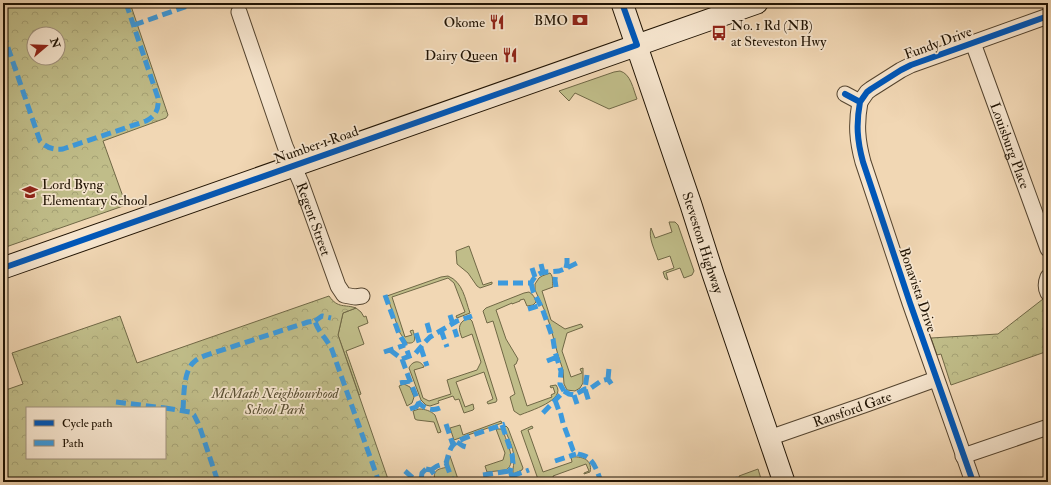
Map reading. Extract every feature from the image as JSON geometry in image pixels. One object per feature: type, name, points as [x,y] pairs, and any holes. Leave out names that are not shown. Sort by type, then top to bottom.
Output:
[{"type":"street","name":"Steveston Highway","points":[[622,3],[784,482]]},
{"type":"street","name":"Number 1 Road","points":[[3,268],[756,3]]},
{"type":"street","name":"Regent Street","points":[[239,12],[285,146],[301,183],[338,286],[344,295],[355,297],[362,296]]},
{"type":"street","name":"Fundy Drive","points":[[860,102],[870,89],[911,65],[1048,16]]},
{"type":"street","name":"Louisburg Place","points":[[974,43],[1048,249]]},
{"type":"street","points":[[845,94],[860,102]]},
{"type":"street","name":"Bonavista Drive","points":[[860,102],[857,132],[863,162],[972,482]]},
{"type":"street","points":[[1048,277],[1046,281],[1048,293]]},
{"type":"street","name":"Ransford Gate","points":[[768,438],[936,379]]},
{"type":"street","points":[[964,456],[1048,427]]},
{"type":"green space","points":[[3,3],[130,3],[168,115],[166,118],[103,141],[126,205],[3,248]]},
{"type":"green space","points":[[620,71],[627,75],[637,99],[609,109],[575,93],[569,101],[559,91],[614,72]]},
{"type":"green space","points":[[669,222],[675,222],[678,225],[694,271],[692,275],[684,278],[680,268],[666,273],[668,280],[665,278],[663,272],[674,268],[670,256],[658,260],[651,240],[650,232],[651,228],[655,238],[672,232]]},
{"type":"green space","points":[[469,246],[483,285],[492,282],[492,284],[480,288],[468,273],[457,264],[456,251]]},
{"type":"green space","points":[[550,273],[553,287],[542,291],[551,320],[565,329],[581,324],[583,327],[567,333],[562,351],[571,377],[582,373],[580,369],[583,368],[583,383],[580,388],[575,391],[567,390],[564,384],[563,370],[550,325],[535,290],[535,284],[539,278]]},
{"type":"green space","points":[[448,276],[457,282],[460,287],[470,313],[457,318],[456,316],[465,312],[454,283],[448,278],[392,297],[405,337],[412,335],[410,331],[413,330],[415,338],[414,341],[412,343],[407,343],[400,333],[387,296],[441,277]]},
{"type":"green space","points":[[529,292],[533,295],[536,301],[533,305],[527,306],[524,299],[496,310],[506,339],[518,359],[514,365],[527,406],[552,397],[551,395],[555,393],[553,387],[551,388],[550,386],[556,385],[558,390],[552,400],[546,404],[520,415],[514,411],[510,397],[515,394],[493,321],[487,323],[483,311],[486,308]]},
{"type":"green space","name":"McMath Neighbourhood School Park","points":[[329,296],[335,303],[356,308],[343,313],[338,335],[389,482],[3,482],[3,391],[23,384],[12,353],[120,316],[137,363]]},
{"type":"green space","points":[[1043,299],[1048,307],[1048,351],[951,385],[941,354],[937,355],[931,338],[998,334]]},
{"type":"green space","points":[[356,308],[364,317],[366,316],[368,323],[358,327],[364,344],[346,351],[361,394],[359,395],[338,335],[343,313]]},
{"type":"green space","points":[[466,319],[470,319],[472,321],[497,400],[496,402],[488,404],[487,402],[493,399],[484,372],[456,382],[465,407],[473,404],[473,410],[464,413],[459,399],[455,400],[453,396],[438,401],[439,403],[430,406],[426,405],[421,400],[409,368],[414,362],[422,364],[424,367],[414,370],[423,398],[429,401],[451,394],[447,380],[477,370],[481,362],[472,334],[462,338],[460,325]]},
{"type":"green space","points":[[404,384],[410,387],[414,397],[412,403],[407,406],[399,386]]},
{"type":"green space","points":[[419,409],[428,410],[435,415],[441,432],[438,433],[434,422],[415,419],[413,411]]},
{"type":"green space","points":[[501,421],[502,423],[454,440],[450,428],[460,425],[463,435]]},
{"type":"green space","points":[[506,426],[523,468],[522,470],[513,474],[514,457],[504,428]]},
{"type":"green space","points":[[532,426],[533,428],[528,430],[543,472],[572,462],[571,457],[575,457],[588,461],[590,464],[590,472],[584,474],[589,471],[586,464],[553,476],[555,482],[539,482],[521,431]]},
{"type":"green space","points":[[496,429],[501,429],[503,431],[510,451],[511,462],[506,470],[487,472],[485,466],[503,460],[505,453]]},
{"type":"green space","points":[[450,456],[459,482],[435,482],[435,472],[439,469],[448,467]]},
{"type":"green space","points":[[758,469],[762,482],[740,482],[739,476]]},
{"type":"marked path","points":[[3,33],[40,141],[50,148],[63,149],[146,121],[156,112],[158,98],[126,3]]},
{"type":"marked path","points":[[134,25],[196,3]]},
{"type":"marked path","points":[[566,268],[567,256]]},
{"type":"marked path","points":[[498,283],[531,283],[543,272],[559,271],[577,263]]},
{"type":"marked path","points":[[541,264],[543,272]]},
{"type":"marked path","points":[[532,268],[535,277]]},
{"type":"marked path","points":[[556,271],[556,287]]},
{"type":"marked path","points":[[531,283],[553,339],[555,352],[561,371],[560,384],[564,391],[540,416]]},
{"type":"marked path","points":[[385,295],[399,334],[404,342],[409,356]]},
{"type":"marked path","points":[[528,309],[540,304]]},
{"type":"marked path","points":[[450,315],[457,337]]},
{"type":"marked path","points":[[315,321],[322,316],[331,318]]},
{"type":"marked path","points":[[402,359],[415,354],[430,337],[457,321],[472,316]]},
{"type":"marked path","points":[[183,410],[186,377],[188,370],[195,361],[204,356],[315,321],[318,329],[332,350],[379,482]]},
{"type":"marked path","points":[[427,323],[430,337]]},
{"type":"marked path","points":[[441,330],[447,347]]},
{"type":"marked path","points":[[416,333],[427,366]]},
{"type":"marked path","points":[[384,352],[405,345]]},
{"type":"marked path","points":[[390,350],[402,359],[419,403],[429,409],[440,408]]},
{"type":"marked path","points":[[547,361],[557,357]]},
{"type":"marked path","points":[[608,379],[609,368]]},
{"type":"marked path","points":[[587,375],[585,389],[589,402]]},
{"type":"marked path","points":[[564,391],[574,395],[608,379],[614,388]]},
{"type":"marked path","points":[[400,383],[410,381]]},
{"type":"marked path","points":[[574,395],[577,404]]},
{"type":"marked path","points":[[555,400],[573,450],[591,460],[601,482]]},
{"type":"marked path","points":[[116,402],[157,407]]},
{"type":"marked path","points":[[410,409],[416,407],[419,403]]},
{"type":"marked path","points":[[166,408],[190,412],[194,415],[199,425],[218,482]]},
{"type":"marked path","points":[[446,424],[453,445]]},
{"type":"marked path","points":[[431,470],[446,463],[450,449],[457,442],[469,436],[505,424]]},
{"type":"marked path","points":[[502,425],[512,454],[513,463],[510,471],[514,482]]},
{"type":"marked path","points":[[457,442],[470,448]]},
{"type":"marked path","points":[[555,461],[576,454]]},
{"type":"marked path","points":[[446,463],[453,482]]},
{"type":"marked path","points":[[426,469],[431,470],[434,474],[433,478],[429,481],[421,480],[422,473],[426,469]]},
{"type":"marked path","points":[[512,476],[529,470]]},
{"type":"marked path","points":[[405,471],[413,478],[421,480]]},
{"type":"marked path","points":[[483,475],[510,471]]},
{"type":"marked path","points":[[735,477],[736,482]]},
{"type":"cycle path","points":[[3,268],[637,45],[622,3]]},
{"type":"cycle path","points":[[845,94],[860,102],[871,89],[911,65],[1048,16]]},
{"type":"cycle path","points":[[860,102],[858,132],[859,146],[863,162],[910,303],[973,482]]},
{"type":"place","name":"BMO","points":[[580,20]]},
{"type":"place","name":"Okome","points":[[497,22]]},
{"type":"place","name":"No. 1 Rd (NB) at Steveston Hwy","points":[[719,33]]},
{"type":"place","name":"Dairy Queen","points":[[510,55]]},
{"type":"place","name":"Lord Byng Elementary School","points":[[30,192]]}]
